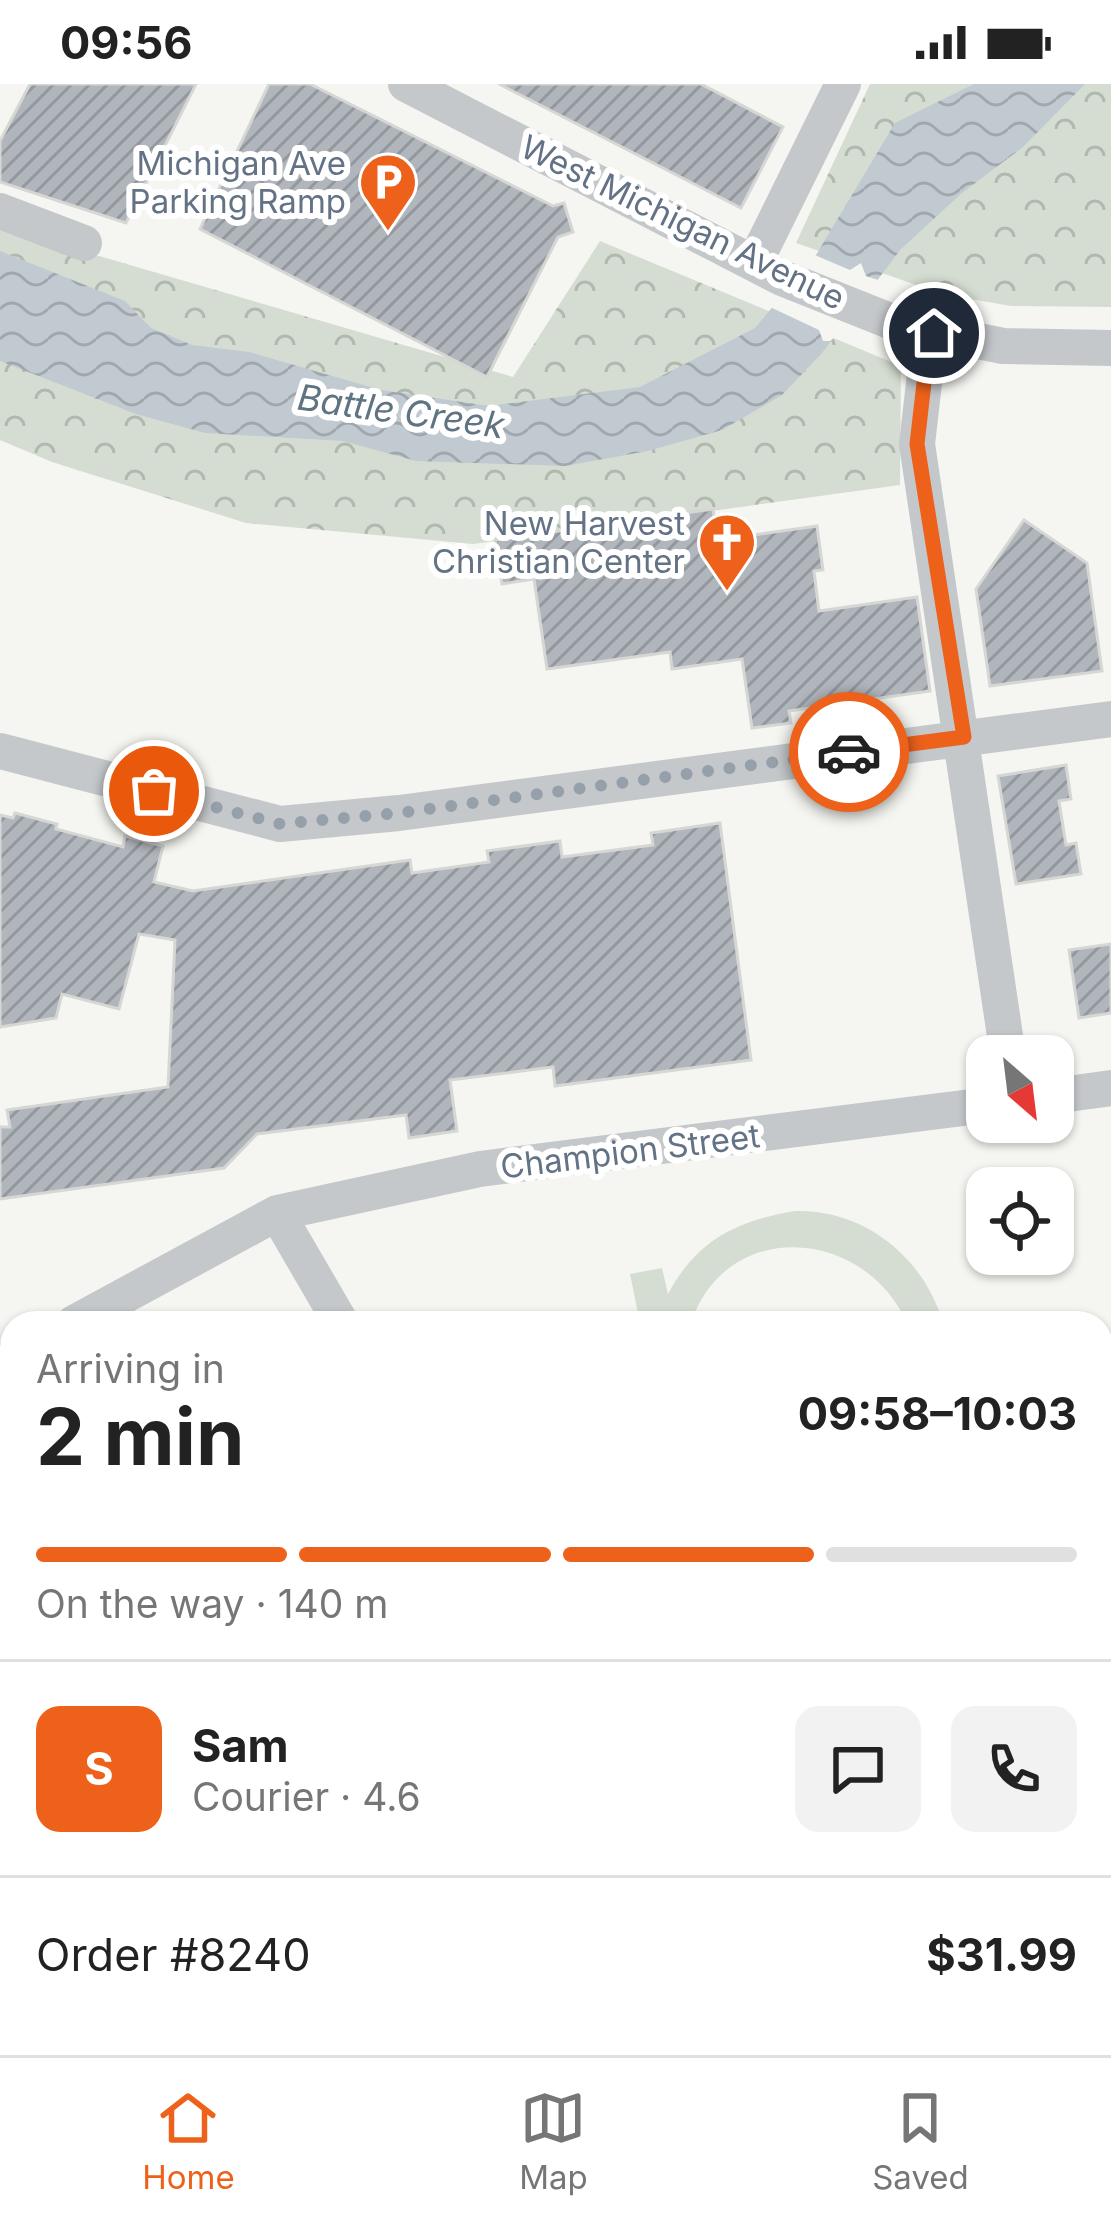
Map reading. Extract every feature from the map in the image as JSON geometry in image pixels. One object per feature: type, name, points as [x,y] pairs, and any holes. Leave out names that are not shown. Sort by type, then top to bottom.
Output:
[{"type":"street","name":"West Michigan Avenue","points":[[406,84],[768,270],[917,329],[1004,346],[1111,349]]},
{"type":"street","points":[[768,270],[843,84]]},
{"type":"street","points":[[0,211],[84,243]]},
{"type":"street","points":[[917,329],[927,357],[917,444],[964,737],[1004,1035]]},
{"type":"street","points":[[0,751],[280,824],[399,813],[1111,719]]},
{"type":"street","points":[[1074,1093],[1111,1088]]},
{"type":"street","name":"Champion Street","points":[[96,1311],[277,1213],[480,1169],[966,1109]]},
{"type":"street","points":[[277,1213],[333,1311]]},
{"type":"green space","points":[[870,84],[1111,84],[1111,307],[1011,306],[942,294],[796,243]]},
{"type":"green space","points":[[0,227],[513,377],[600,241],[901,366],[900,485],[473,544],[246,523],[52,462],[0,440]]},
{"type":"green space","points":[[795,1211],[845,1218],[867,1228],[906,1258],[922,1277],[938,1311],[900,1311],[887,1291],[860,1268],[829,1253],[796,1247],[763,1251],[733,1265],[709,1289],[697,1311],[638,1311],[630,1274],[662,1268],[668,1294],[705,1247],[754,1221]]},
{"type":"water","name":"Battle Creek","points":[[974,84],[1085,84],[1023,147],[962,193],[901,249],[822,353],[782,395],[722,430],[648,451],[565,466],[416,461],[343,441],[205,433],[136,414],[0,361],[0,251],[125,301],[151,328],[192,345],[249,352],[381,390],[489,406],[640,387],[755,328],[816,255],[895,123]]},
{"type":"pier","points":[[810,253],[850,270],[861,263],[866,276],[884,282],[841,337],[830,341],[823,341],[819,330],[770,307]]},
{"type":"building","points":[[30,84],[196,84],[126,223],[0,182],[0,141]]},
{"type":"building","name":"Michigan Ave Parking Ramp","points":[[269,84],[310,84],[553,206],[564,203],[573,232],[558,237],[487,377],[200,229]]},
{"type":"building","points":[[499,84],[701,84],[783,127],[741,208]]},
{"type":"building","points":[[713,509],[717,540],[817,526],[823,570],[814,571],[819,611],[917,597],[930,691],[789,711],[791,723],[752,728],[742,659],[672,669],[670,652],[547,669],[534,579],[502,584],[495,540]]},
{"type":"building","points":[[1024,520],[1087,563],[1102,671],[990,686],[976,589]]},
{"type":"building","points":[[1066,765],[1071,799],[1059,801],[1066,845],[1076,843],[1081,874],[1016,884],[998,776]]},
{"type":"building","points":[[15,813],[123,847],[125,836],[163,846],[154,882],[193,891],[410,860],[412,873],[489,862],[487,851],[560,841],[562,857],[653,845],[651,833],[720,823],[751,1060],[555,1086],[553,1067],[450,1080],[457,1131],[409,1138],[406,1115],[257,1134],[224,1168],[0,1199],[0,1127],[10,1127],[7,1110],[168,1087],[175,940],[139,934],[119,1009],[62,994],[56,1018],[0,1027],[0,815],[13,818]]},
{"type":"building","points":[[1111,944],[1111,1013],[1079,1018],[1069,950]]},
{"type":"way so far","points":[[154,791],[280,824],[399,813],[849,752]]},
{"type":"place","name":"Michigan Ave Parking Ramp","points":[[388,233]]},
{"type":"place","name":"New Harvest Christian Center","points":[[727,593]]},
{"type":"route","points":[[849,752],[964,737],[917,444],[934,333]]}]
